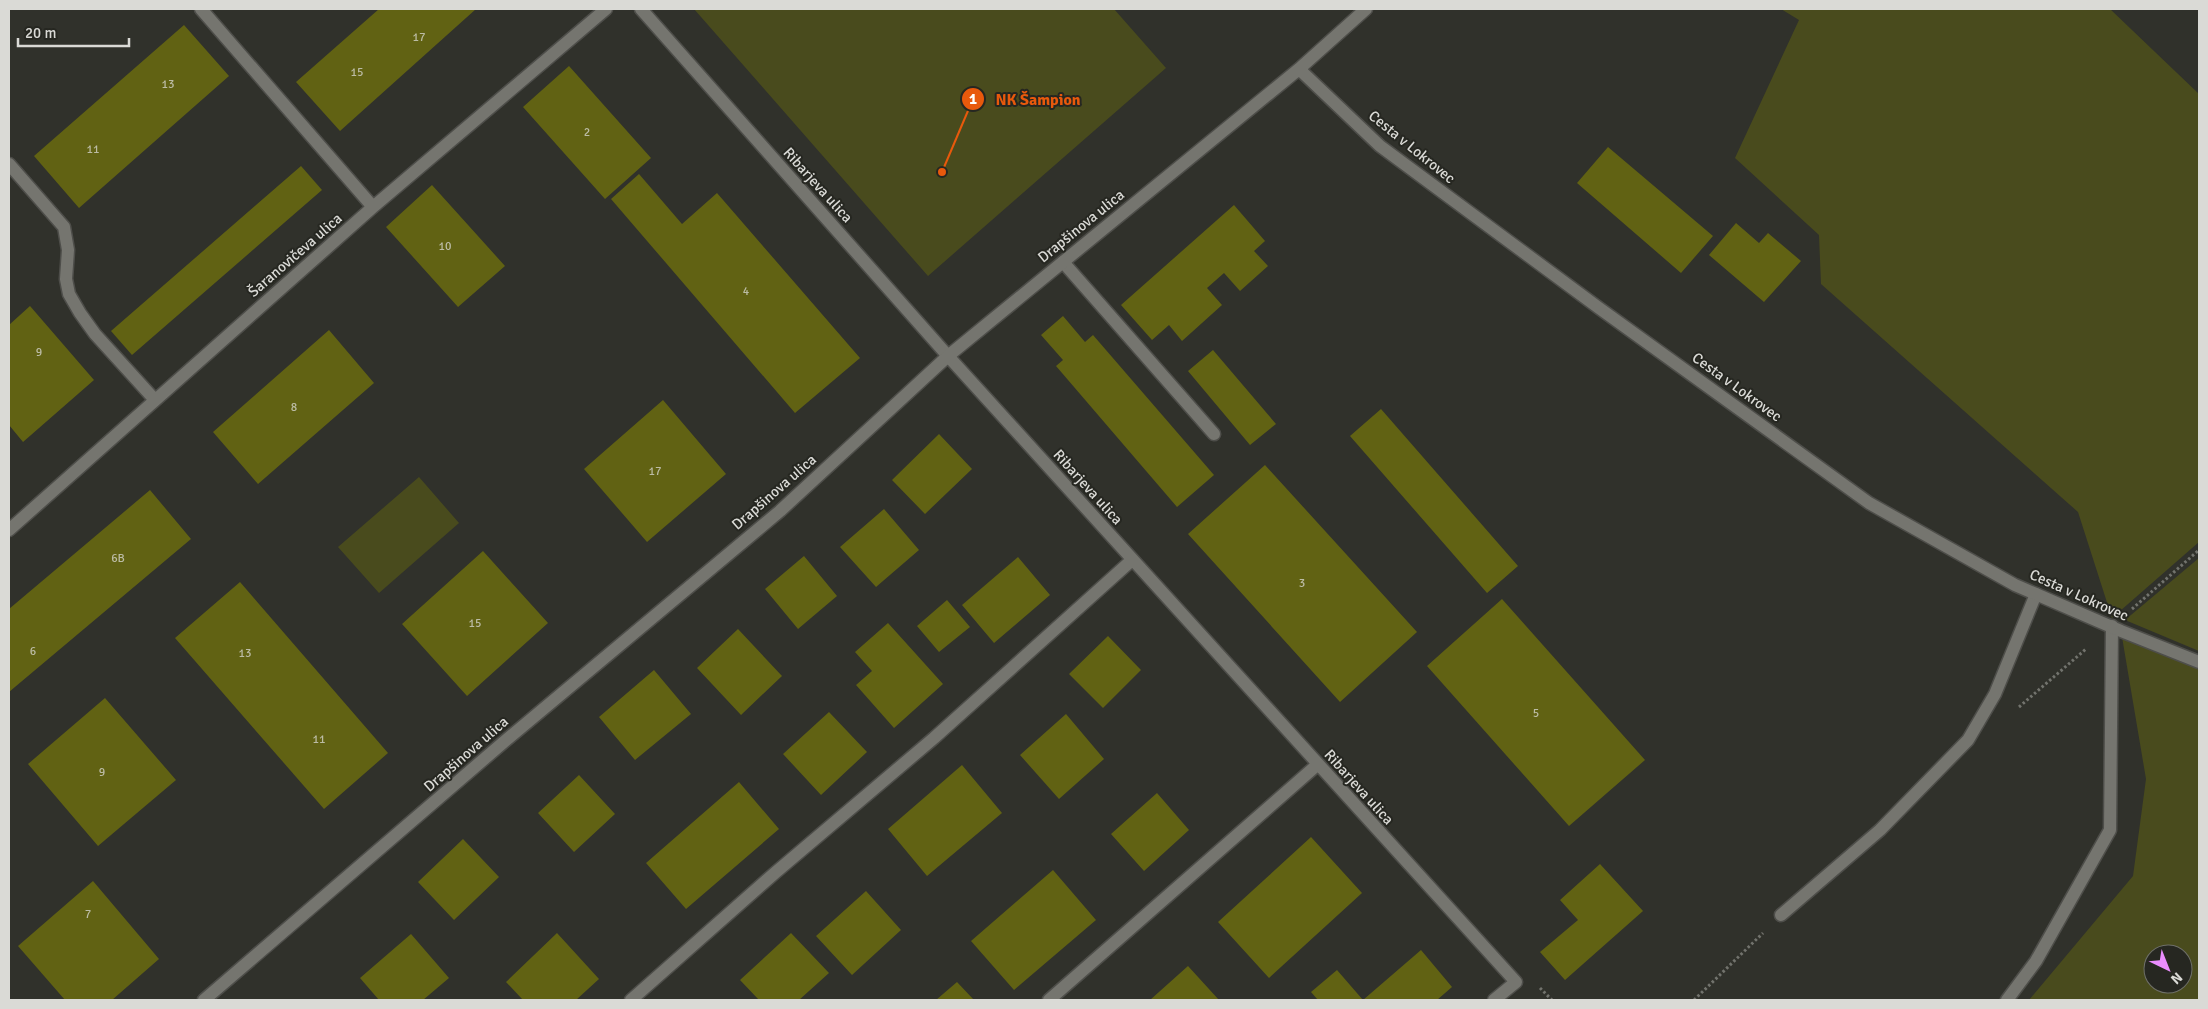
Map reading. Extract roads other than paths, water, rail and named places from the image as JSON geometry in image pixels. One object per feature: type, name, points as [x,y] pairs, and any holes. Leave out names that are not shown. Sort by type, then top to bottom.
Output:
[{"type":"street","points":[[201,9],[373,207]]},
{"type":"street","name":"Šaranovičeva ulica","points":[[9,530],[373,207],[606,9]]},
{"type":"street","name":"Ribarjeva ulica","points":[[641,9],[948,356],[1317,765],[1516,982],[1494,1000]]},
{"type":"street","name":"Drapšinova ulica","points":[[204,1000],[506,741],[780,511],[948,356],[1299,69],[1366,9]]},
{"type":"street","name":"Cesta v Lokrovec","points":[[1299,69],[1380,146],[1599,308],[1869,503],[2015,585],[2199,662]]},
{"type":"street","points":[[9,164],[64,227],[68,250],[66,279],[69,294],[80,313],[95,334],[155,400]]},
{"type":"street","points":[[1063,262],[1214,434]]},
{"type":"street","points":[[631,1000],[776,872],[934,738],[1132,560]]},
{"type":"street","points":[[1781,915],[1880,830],[1968,740],[1995,694],[2036,594]]},
{"type":"street","points":[[2007,1000],[2036,961],[2110,830],[2112,626]]},
{"type":"street","points":[[1049,1000],[1317,765]]},
{"type":"place","name":"NK Šampion","points":[[942,172]]}]
